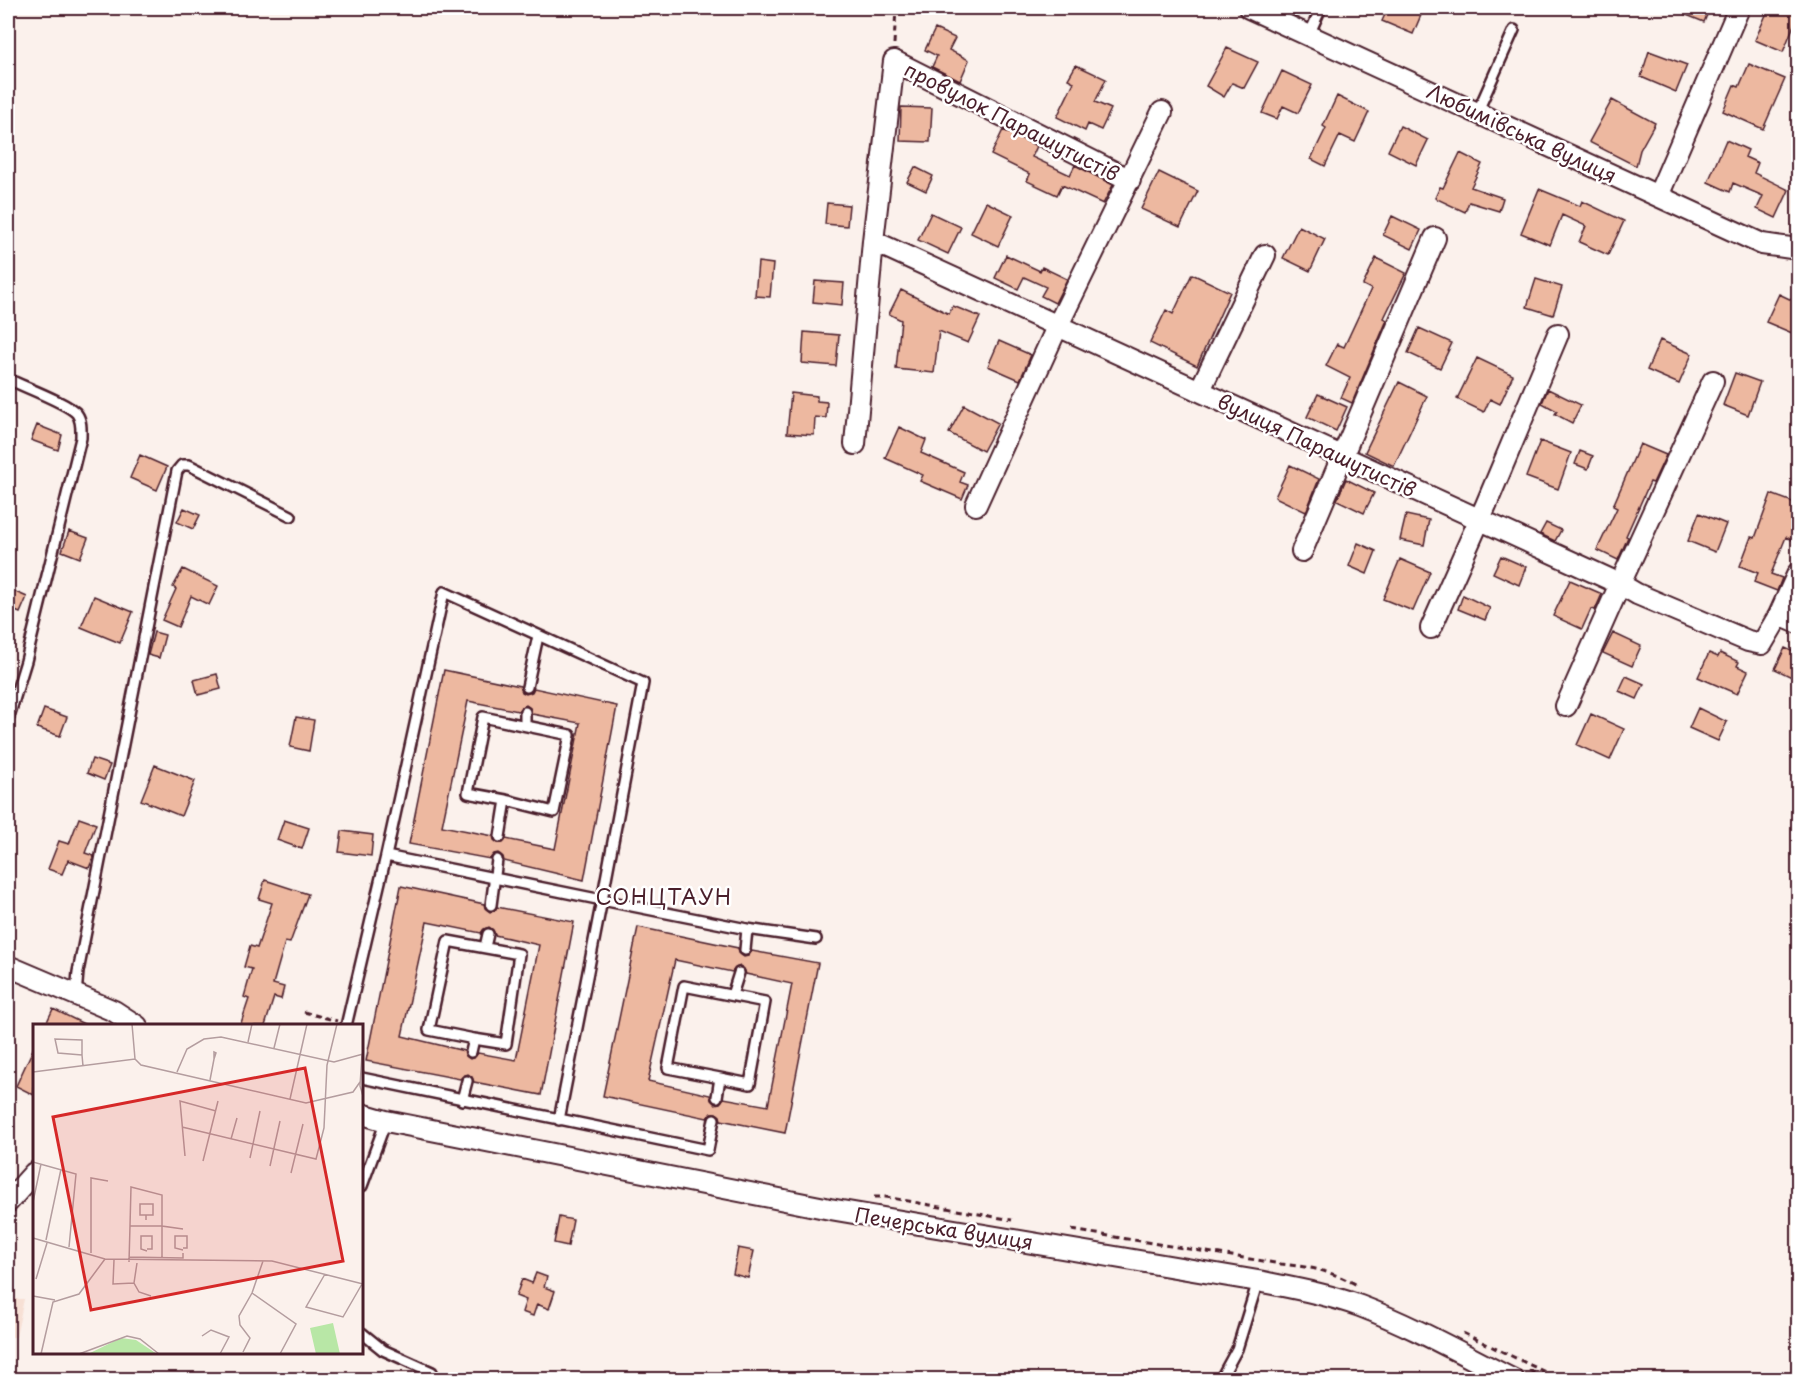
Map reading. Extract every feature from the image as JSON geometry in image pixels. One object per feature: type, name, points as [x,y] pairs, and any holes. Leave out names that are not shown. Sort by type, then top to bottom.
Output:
[{"type":"street","name":"Любимівська вулиця","points":[[1249,8],[1762,244],[1798,249]]},
{"type":"street","points":[[1658,196],[1739,8]]},
{"type":"street","name":"провулок Парашутистів","points":[[894,61],[1130,180]]},
{"type":"street","points":[[855,444],[873,241],[894,61]]},
{"type":"street","points":[[976,505],[1058,325],[1162,112]]},
{"type":"street","points":[[1302,551],[1435,238]]},
{"type":"street","name":"вулиця Парашутистів","points":[[873,241],[1647,598],[1748,641],[1762,644],[1779,615]]},
{"type":"street","points":[[1200,390],[1265,255]]},
{"type":"street","points":[[1431,628],[1480,520],[1558,334]]},
{"type":"street","points":[[1566,706],[1713,381]]},
{"type":"street","points":[[1798,573],[1779,615],[1798,623]]},
{"type":"street","points":[[8,966],[114,1011],[134,1024]]},
{"type":"street","name":"Печерська вулиця","points":[[363,1114],[386,1121],[830,1209],[1258,1281],[1319,1294],[1390,1318],[1514,1380]]},
{"type":"street","points":[[8,1202],[33,1174]]},
{"type":"lane","points":[[1309,35],[1321,8]]},
{"type":"lane","points":[[1477,113],[1514,30]]},
{"type":"lane","points":[[8,379],[67,406],[78,415],[81,438],[26,661],[8,720]]},
{"type":"lane","points":[[76,995],[78,972],[177,471],[182,465],[189,465],[291,516]]},
{"type":"lane","points":[[346,1024],[386,856],[444,592],[643,683],[559,1120]]},
{"type":"lane","points":[[527,687],[538,636]]},
{"type":"lane","points":[[525,712],[525,724]]},
{"type":"lane","points":[[483,717],[570,735],[554,812],[506,800],[468,793],[483,717]]},
{"type":"lane","points":[[500,837],[506,800]]},
{"type":"lane","points":[[386,856],[747,929],[816,939]]},
{"type":"lane","points":[[491,905],[497,860]]},
{"type":"lane","points":[[745,950],[747,929]]},
{"type":"lane","points":[[485,947],[488,934]]},
{"type":"lane","points":[[448,940],[519,954],[506,1044],[474,1039],[429,1030],[448,940]]},
{"type":"lane","points":[[732,995],[739,973]]},
{"type":"lane","points":[[684,986],[765,1002],[750,1084],[720,1078],[668,1068],[684,986]]},
{"type":"lane","points":[[471,1052],[474,1039]]},
{"type":"lane","points":[[363,1078],[708,1150],[714,1119]]},
{"type":"lane","points":[[717,1097],[720,1078]]},
{"type":"lane","points":[[462,1100],[467,1081]]},
{"type":"lane","points":[[363,1183],[386,1121]]},
{"type":"lane","points":[[1220,1380],[1237,1349],[1258,1281]]},
{"type":"lane","points":[[363,1334],[383,1350],[432,1372]]},
{"type":"path","points":[[894,61],[896,8]]},
{"type":"path","points":[[304,1012],[346,1024]]},
{"type":"shaded area","points":[[8,1299],[24,1299],[16,1337],[8,1337]]},
{"type":"building","points":[[1388,8],[1424,8],[1413,34],[1382,21]]},
{"type":"building","points":[[1669,8],[1710,8],[1704,22]]},
{"type":"building","points":[[1769,8],[1781,8],[1798,15],[1783,52],[1755,40]]},
{"type":"building","points":[[935,29],[955,38],[949,50],[969,60],[960,81],[932,67],[937,56],[925,50]]},
{"type":"building","points":[[1227,48],[1258,62],[1244,88],[1232,83],[1224,97],[1206,86]]},
{"type":"building","points":[[1649,51],[1687,65],[1676,92],[1641,77]]},
{"type":"building","points":[[1749,64],[1785,79],[1763,129],[1723,111],[1734,85],[1739,87]]},
{"type":"building","points":[[1076,65],[1106,79],[1095,102],[1111,109],[1101,130],[1088,124],[1085,131],[1057,117],[1074,82],[1068,79]]},
{"type":"building","points":[[1282,71],[1312,85],[1298,113],[1283,106],[1277,119],[1262,113]]},
{"type":"building","points":[[1337,96],[1369,112],[1355,142],[1340,135],[1325,166],[1311,159],[1326,128],[1323,126]]},
{"type":"building","points":[[1612,100],[1655,123],[1640,150],[1636,166],[1589,142]]},
{"type":"building","points":[[901,107],[932,108],[930,142],[900,141]]},
{"type":"building","points":[[1400,126],[1428,140],[1416,165],[1388,151]]},
{"type":"building","points":[[1003,130],[1037,146],[1032,157],[1070,175],[1075,165],[1113,185],[1103,204],[1062,185],[1057,195],[1027,181],[1030,174],[991,155]]},
{"type":"building","points":[[1726,140],[1748,150],[1745,157],[1758,163],[1754,173],[1789,190],[1776,218],[1757,209],[1763,196],[1733,183],[1730,192],[1708,182]]},
{"type":"building","points":[[1460,153],[1482,164],[1471,187],[1503,198],[1499,211],[1469,202],[1465,212],[1435,198],[1440,187],[1443,188]]},
{"type":"building","points":[[915,167],[933,176],[926,191],[907,182]]},
{"type":"building","points":[[1159,172],[1198,191],[1180,227],[1141,209]]},
{"type":"building","points":[[1539,189],[1580,206],[1582,201],[1624,221],[1608,255],[1579,242],[1586,226],[1562,215],[1550,245],[1521,233]]},
{"type":"building","points":[[986,202],[1013,215],[998,246],[971,233]]},
{"type":"building","points":[[827,203],[849,205],[847,226],[825,224]]},
{"type":"building","points":[[931,213],[961,227],[948,254],[918,240]]},
{"type":"building","points":[[1392,216],[1421,230],[1412,249],[1383,235]]},
{"type":"building","points":[[1299,226],[1325,239],[1310,271],[1283,258]]},
{"type":"building","points":[[1006,255],[1040,271],[1042,267],[1067,279],[1055,303],[1041,296],[1046,287],[1024,277],[1018,289],[995,278]]},
{"type":"building","points":[[1376,258],[1406,273],[1384,318],[1387,320],[1352,403],[1341,398],[1350,378],[1326,366],[1337,344],[1344,347],[1371,289],[1363,285]]},
{"type":"building","points":[[758,262],[773,264],[770,297],[755,296]]},
{"type":"building","points":[[1192,274],[1230,292],[1197,366],[1150,343],[1166,310],[1173,314]]},
{"type":"building","points":[[1536,279],[1562,287],[1553,315],[1527,307]]},
{"type":"building","points":[[815,281],[844,283],[842,305],[813,302]]},
{"type":"building","points":[[901,290],[949,314],[953,306],[980,317],[968,343],[939,331],[934,373],[896,369],[901,320],[889,314]]},
{"type":"building","points":[[1779,294],[1798,303],[1798,320],[1792,333],[1766,322]]},
{"type":"building","points":[[1419,328],[1452,343],[1440,368],[1408,353]]},
{"type":"building","points":[[804,332],[839,335],[836,366],[802,363]]},
{"type":"building","points":[[1660,340],[1692,354],[1679,384],[1647,370]]},
{"type":"building","points":[[999,341],[1031,355],[1020,380],[988,366]]},
{"type":"building","points":[[1477,358],[1513,375],[1500,404],[1490,399],[1484,412],[1457,399]]},
{"type":"building","points":[[1735,373],[1760,382],[1748,415],[1723,405]]},
{"type":"building","points":[[1399,382],[1427,396],[1394,466],[1365,452]]},
{"type":"building","points":[[1548,389],[1581,405],[1572,423],[1555,414],[1557,411],[1542,403]]},
{"type":"building","points":[[791,393],[817,396],[817,401],[827,402],[826,418],[815,417],[814,435],[787,433]]},
{"type":"building","points":[[1318,394],[1347,407],[1336,431],[1307,417]]},
{"type":"building","points":[[964,405],[998,423],[983,451],[949,433]]},
{"type":"building","points":[[37,425],[62,435],[58,450],[31,440]]},
{"type":"building","points":[[899,427],[926,440],[921,453],[964,472],[960,482],[968,485],[962,499],[920,481],[923,475],[885,458]]},
{"type":"building","points":[[1540,441],[1571,453],[1558,489],[1526,477]]},
{"type":"building","points":[[1640,444],[1666,455],[1653,483],[1650,482],[1618,560],[1597,550],[1617,508],[1613,506]]},
{"type":"building","points":[[1580,451],[1593,456],[1588,469],[1575,464]]},
{"type":"building","points":[[140,455],[167,467],[157,490],[130,478]]},
{"type":"building","points":[[1290,465],[1319,479],[1306,512],[1275,497]]},
{"type":"building","points":[[1346,479],[1374,493],[1364,513],[1337,500]]},
{"type":"building","points":[[1771,494],[1798,504],[1798,522],[1792,540],[1786,537],[1771,574],[1782,578],[1777,591],[1754,582],[1758,573],[1740,566],[1751,537],[1755,538]]},
{"type":"building","points":[[184,508],[200,515],[193,529],[177,522]]},
{"type":"building","points":[[1699,513],[1726,524],[1715,552],[1688,541]]},
{"type":"building","points":[[1406,515],[1429,520],[1424,545],[1400,540]]},
{"type":"building","points":[[1546,523],[1561,530],[1555,541],[1540,534]]},
{"type":"building","points":[[69,531],[88,538],[80,558],[62,551]]},
{"type":"building","points":[[1358,543],[1376,551],[1367,574],[1349,566]]},
{"type":"building","points":[[1501,556],[1526,567],[1519,585],[1493,573]]},
{"type":"building","points":[[1400,559],[1430,572],[1413,611],[1383,599]]},
{"type":"building","points":[[183,569],[218,586],[209,605],[191,596],[178,627],[162,620],[176,589],[173,587]]},
{"type":"building","points":[[1570,580],[1602,594],[1595,610],[1591,609],[1582,629],[1553,616]]},
{"type":"building","points":[[11,590],[27,597],[20,613],[8,608]]},
{"type":"building","points":[[1463,595],[1490,608],[1485,620],[1458,609]]},
{"type":"building","points":[[94,596],[133,612],[120,643],[81,627]]},
{"type":"building","points":[[154,632],[165,635],[159,658],[148,655]]},
{"type":"building","points":[[1613,633],[1641,646],[1632,666],[1603,653]]},
{"type":"building","points":[[1785,648],[1798,654],[1798,680],[1775,669]]},
{"type":"building","points":[[1709,653],[1718,657],[1720,653],[1739,662],[1737,666],[1748,671],[1737,694],[1698,677]]},
{"type":"building","points":[[444,670],[520,686],[522,692],[526,694],[532,692],[534,688],[617,706],[584,880],[504,861],[498,853],[490,859],[409,844]],"holes":[[[468,701],[518,711],[526,705],[532,714],[580,723],[555,849],[506,839],[503,843],[498,843],[493,836],[442,826]]]},
{"type":"building","points":[[217,674],[221,689],[198,695],[194,680]]},
{"type":"building","points":[[1626,676],[1644,684],[1637,699],[1619,691]]},
{"type":"building","points":[[1698,708],[1727,722],[1718,741],[1689,728]]},
{"type":"building","points":[[44,709],[67,717],[60,736],[37,728]]},
{"type":"building","points":[[1591,714],[1624,729],[1610,760],[1577,745]]},
{"type":"building","points":[[296,717],[314,720],[309,751],[290,747]]},
{"type":"building","points":[[92,759],[110,765],[104,780],[87,773]]},
{"type":"building","points":[[155,765],[195,781],[181,816],[141,800]]},
{"type":"building","points":[[79,818],[96,824],[85,853],[94,856],[89,868],[68,860],[62,874],[48,869],[59,841],[69,844]]},
{"type":"building","points":[[284,820],[309,828],[302,849],[277,840]]},
{"type":"building","points":[[342,831],[373,835],[371,856],[339,852]]},
{"type":"building","points":[[265,880],[308,894],[290,943],[285,942],[273,984],[284,987],[281,999],[274,997],[266,1024],[241,1024],[249,999],[244,997],[252,969],[244,967],[250,946],[257,948],[272,903],[259,899]]},
{"type":"building","points":[[401,886],[484,904],[490,912],[497,907],[574,922],[541,1095],[474,1082],[468,1074],[460,1079],[366,1061]],"holes":[[[427,922],[481,933],[489,927],[495,935],[539,945],[516,1060],[478,1053],[470,1059],[464,1051],[402,1036]]]},
{"type":"building","points":[[638,927],[738,948],[739,953],[744,957],[752,951],[818,963],[785,1133],[721,1120],[716,1113],[711,1113],[707,1118],[603,1096]],"holes":[[[675,960],[732,972],[740,966],[746,974],[792,984],[768,1106],[724,1098],[720,1103],[715,1104],[710,1095],[648,1081]]]},
{"type":"building","points":[[53,1009],[84,1024],[46,1024]]},
{"type":"building","points":[[33,1049],[33,1094],[16,1086]]},
{"type":"building","points":[[559,1217],[573,1220],[568,1246],[554,1243]]},
{"type":"building","points":[[738,1248],[754,1251],[748,1278],[733,1274]]},
{"type":"building","points":[[536,1273],[547,1277],[544,1287],[555,1291],[549,1309],[537,1304],[533,1316],[522,1312],[526,1300],[516,1296],[522,1279],[532,1283]]},
{"type":"district","name":"СОНЦТАУН","points":[[664,896]]}]
